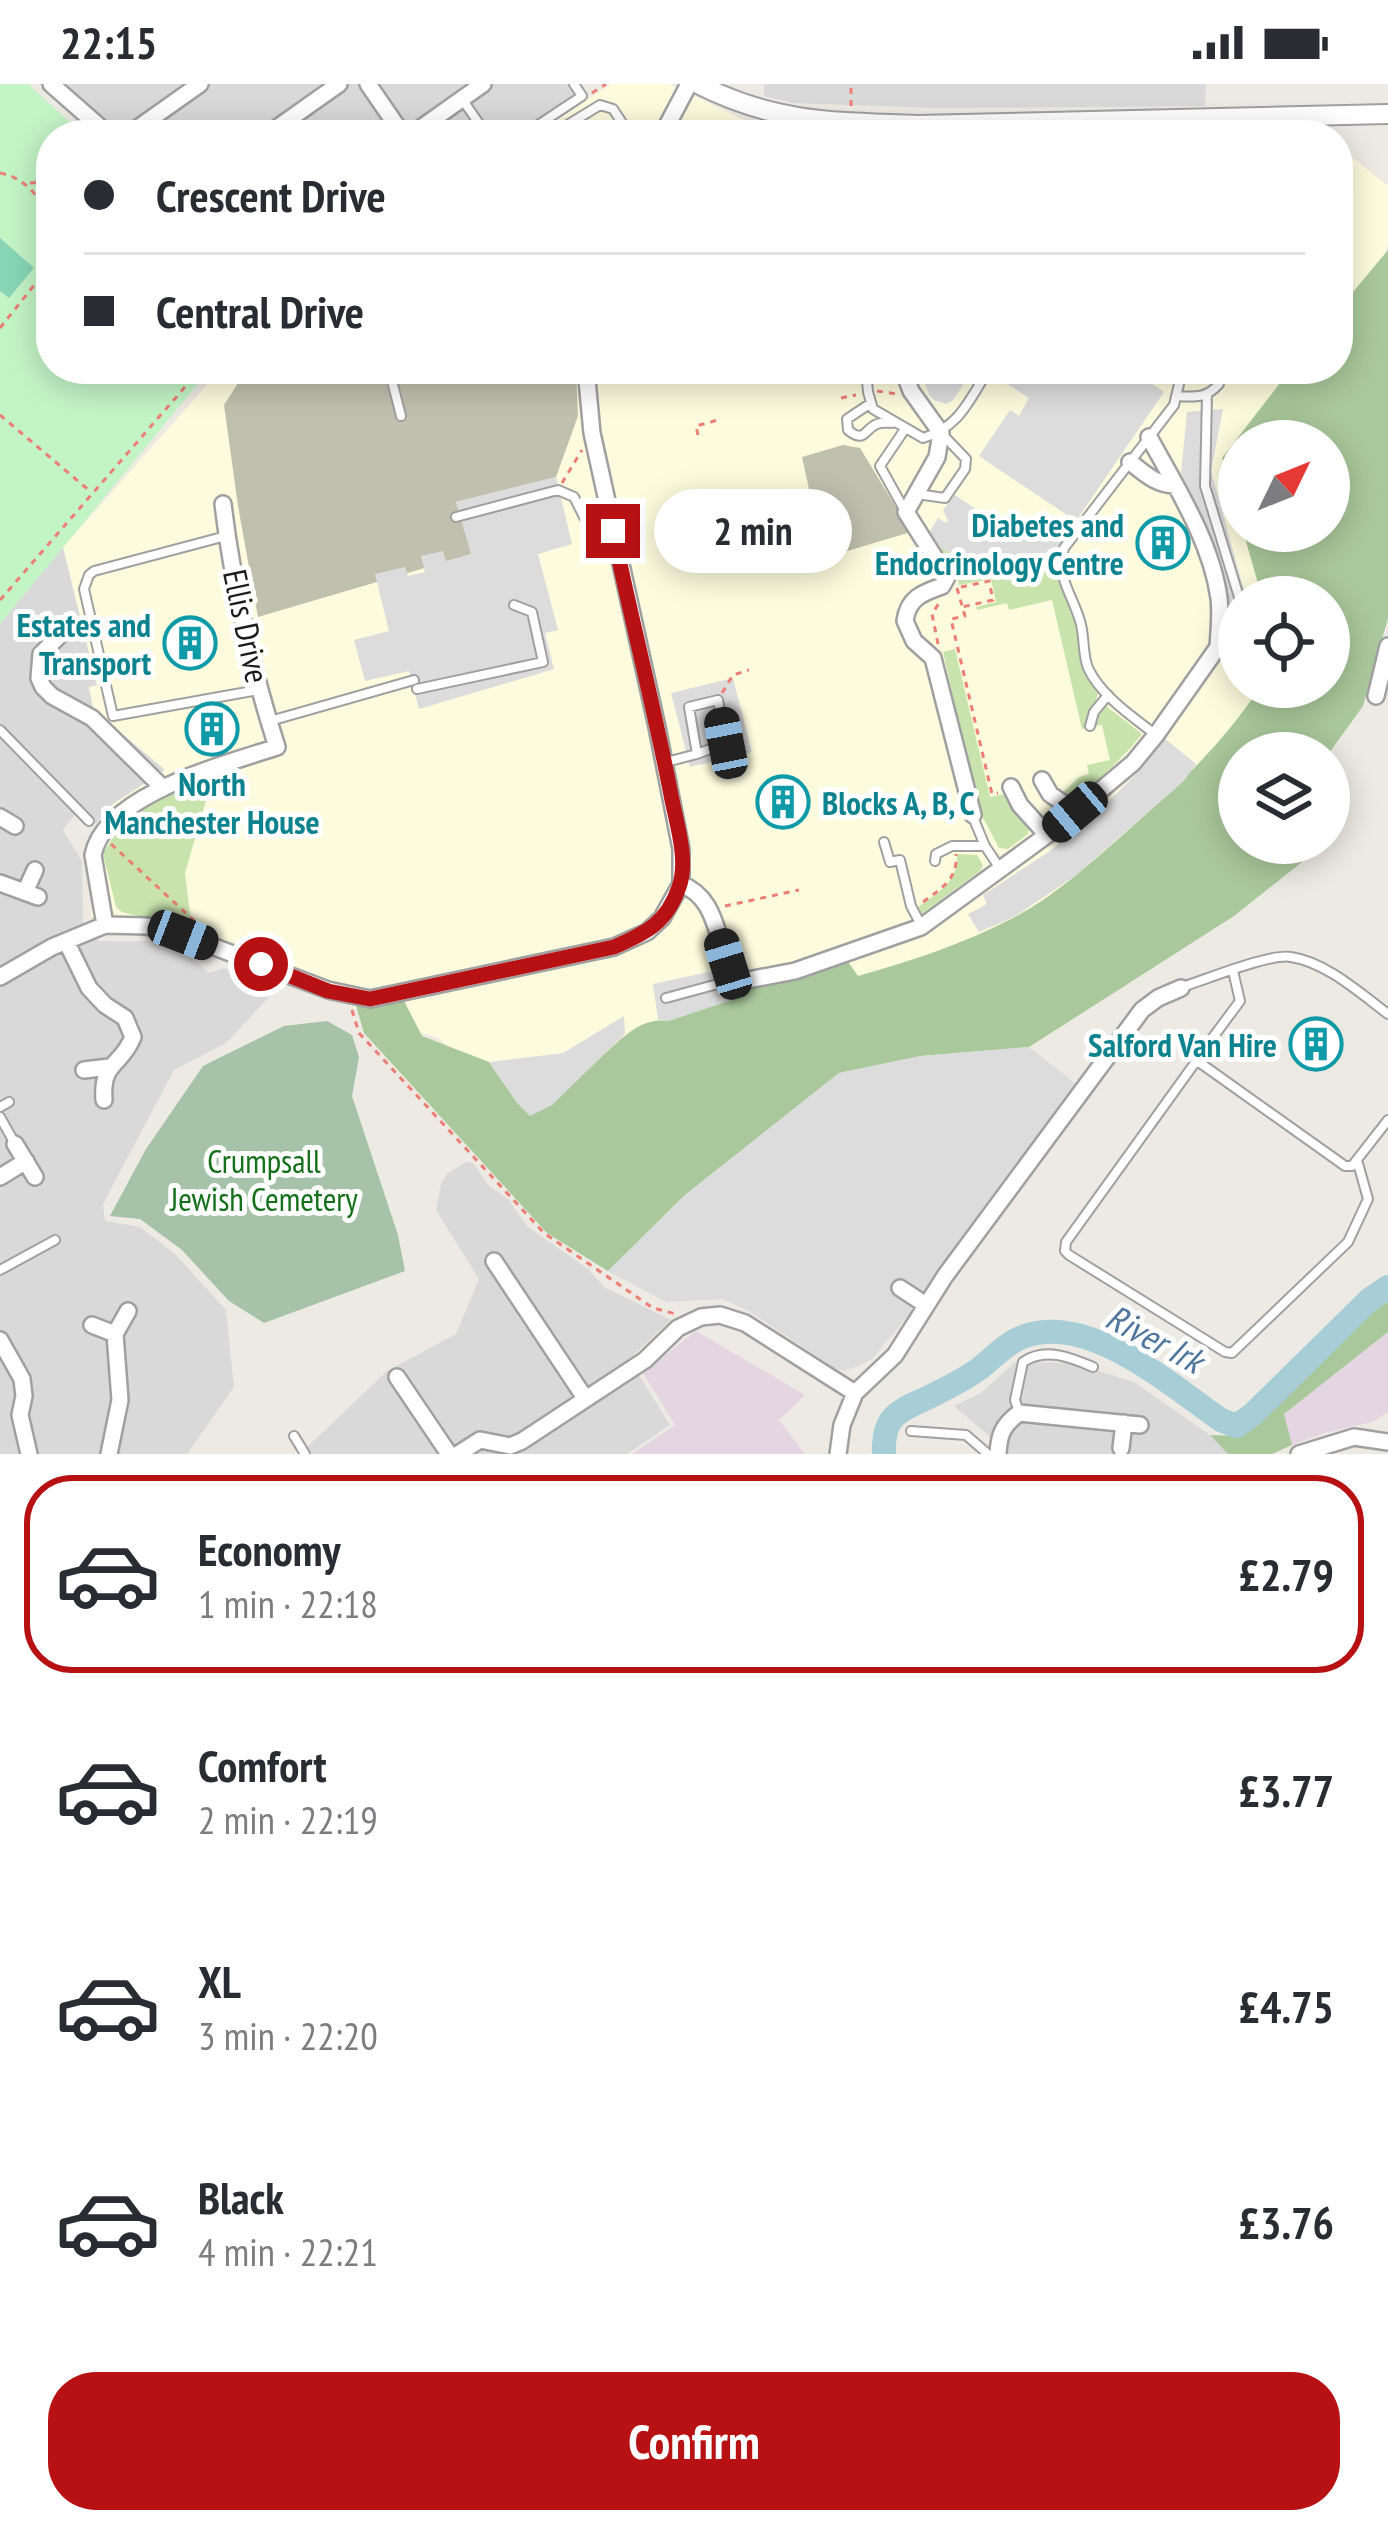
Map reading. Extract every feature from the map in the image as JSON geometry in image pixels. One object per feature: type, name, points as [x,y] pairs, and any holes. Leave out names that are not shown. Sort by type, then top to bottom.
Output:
[{"type":"street","points":[[51,84],[92,120]]},
{"type":"street","points":[[149,120],[200,84]]},
{"type":"street","points":[[288,120],[339,84]]},
{"type":"street","points":[[368,84],[396,120]]},
{"type":"street","points":[[430,120],[483,84]]},
{"type":"street","points":[[670,120],[689,84]]},
{"type":"street","points":[[698,84],[747,107],[822,120]]},
{"type":"street","points":[[1211,120],[1388,114]]},
{"type":"street","points":[[0,976],[105,925],[147,926],[217,948],[257,970],[370,999],[614,947],[647,932],[662,918],[681,884],[681,849],[592,433],[587,384]]},
{"type":"street","points":[[908,384],[941,433],[937,457],[906,512],[946,579],[942,586],[916,596],[905,621],[914,641],[933,658],[973,815]]},
{"type":"street","points":[[1149,437],[1202,542],[1218,593]]},
{"type":"street","points":[[1130,462],[1150,478],[1175,485]]},
{"type":"street","name":"Ellis Drive","points":[[162,787],[277,747],[260,690],[223,504]]},
{"type":"street","points":[[68,628],[41,654],[43,687],[92,718],[162,787],[116,820],[95,844],[105,925]]},
{"type":"street","points":[[681,884],[693,888],[711,909],[728,964],[742,978],[795,971],[921,927],[1047,835],[1133,763],[1218,640]]},
{"type":"street","points":[[1376,696],[1388,646]]},
{"type":"street","points":[[1042,780],[1050,794],[1075,812]]},
{"type":"street","points":[[1008,789],[1047,835]]},
{"type":"street","points":[[0,884],[32,895],[35,870]]},
{"type":"street","points":[[66,941],[89,988],[125,1018],[133,1037],[127,1052],[109,1067],[104,1100]]},
{"type":"street","points":[[838,1454],[842,1425],[855,1393],[896,1355],[926,1305],[1142,1010],[1181,988]]},
{"type":"street","points":[[84,1070],[109,1067]]},
{"type":"street","points":[[0,1177],[30,1169],[15,1144]]},
{"type":"street","points":[[494,1261],[585,1398]]},
{"type":"street","points":[[900,1288],[926,1305]]},
{"type":"street","points":[[109,1454],[120,1400],[115,1334],[128,1311]]},
{"type":"street","points":[[458,1454],[476,1441],[493,1448],[515,1444],[645,1360],[687,1322],[701,1317],[733,1317],[855,1393]]},
{"type":"street","points":[[92,1324],[115,1334]]},
{"type":"street","points":[[0,1340],[24,1388],[20,1415],[29,1454]]},
{"type":"street","points":[[397,1377],[448,1454]]},
{"type":"street","points":[[998,1454],[1000,1435],[1019,1413],[1132,1424],[1121,1448]]},
{"type":"street","points":[[1299,1454],[1354,1437],[1385,1435]]},
{"type":"lane","points":[[546,120],[582,96],[574,84]]},
{"type":"lane","points":[[462,99],[477,120]]},
{"type":"lane","points":[[576,120],[600,106],[613,110],[620,120]]},
{"type":"lane","points":[[393,384],[401,416]]},
{"type":"lane","points":[[869,384],[873,409],[922,438],[941,433],[959,418],[980,384]]},
{"type":"lane","points":[[1156,735],[1091,674],[1082,624],[1059,565],[1064,548],[1174,405],[1179,384]]},
{"type":"lane","points":[[1176,396],[1201,398],[1219,384]]},
{"type":"lane","points":[[1207,394],[1205,486],[1233,576]]},
{"type":"lane","points":[[872,404],[847,418],[845,426],[852,434],[863,436],[877,424],[893,423]]},
{"type":"lane","points":[[905,429],[880,466],[906,512]]},
{"type":"lane","points":[[917,494],[945,498],[965,469],[966,459],[941,433]]},
{"type":"lane","points":[[456,517],[558,490],[574,496],[593,535],[615,538]]},
{"type":"lane","points":[[227,536],[94,571],[84,589],[113,716],[260,690]]},
{"type":"lane","points":[[268,721],[416,685],[543,662],[532,612],[514,604]]},
{"type":"lane","points":[[20,672],[39,675]]},
{"type":"lane","points":[[1090,726],[1108,694]]},
{"type":"lane","points":[[665,763],[697,754],[726,743],[718,700],[689,707],[697,754]]},
{"type":"lane","points":[[0,730],[88,821]]},
{"type":"lane","points":[[973,815],[1001,870]]},
{"type":"lane","points":[[884,842],[890,862],[900,860],[921,927]]},
{"type":"lane","points":[[935,861],[946,848],[985,846]]},
{"type":"lane","points":[[1181,988],[1290,956],[1333,974],[1388,1014]]},
{"type":"lane","points":[[1233,971],[1240,1001],[1066,1242],[1065,1251],[1232,1353],[1348,1241],[1368,1199],[1358,1160]]},
{"type":"lane","points":[[666,998],[742,978]]},
{"type":"lane","points":[[1197,1060],[1338,1162],[1352,1166],[1388,1120]]},
{"type":"lane","points":[[0,1118],[15,1144]]},
{"type":"lane","points":[[0,1270],[55,1240]]},
{"type":"lane","points":[[1019,1413],[1015,1400],[1023,1362],[1034,1354],[1093,1366]]},
{"type":"lane","points":[[910,1431],[966,1435],[988,1454]]},
{"type":"lane","points":[[294,1436],[305,1454]]},
{"type":"path","points":[[582,96],[605,84]]},
{"type":"path","points":[[851,84],[851,120]]},
{"type":"path","points":[[0,172],[17,176],[36,200]]},
{"type":"path","points":[[25,184],[36,183]]},
{"type":"path","points":[[0,328],[36,283]]},
{"type":"path","points":[[0,600],[185,384]]},
{"type":"path","points":[[0,415],[92,493]]},
{"type":"path","points":[[698,435],[696,426],[718,420]]},
{"type":"path","points":[[558,490],[592,433]]},
{"type":"path","points":[[940,652],[932,614],[935,607],[957,588],[989,581],[993,600],[962,607]]},
{"type":"path","points":[[957,588],[965,616],[951,620],[992,794],[1008,789]]},
{"type":"path","points":[[949,647],[957,646]]},
{"type":"path","points":[[718,700],[733,675],[749,670]]},
{"type":"path","points":[[111,844],[209,934],[217,948]]},
{"type":"path","points":[[913,910],[952,878],[956,852]]},
{"type":"path","points":[[711,909],[799,890]]},
{"type":"path","points":[[349,997],[359,1033],[544,1233],[653,1308],[687,1322]]},
{"type":"shaded area","points":[[66,84],[567,84],[575,95],[538,120],[107,120]]},
{"type":"shaded area","points":[[611,84],[669,84],[744,120],[557,120]]},
{"type":"shaded area","points":[[764,84],[1206,84],[1205,106],[938,108],[793,103],[764,96]]},
{"type":"shaded area","points":[[1353,158],[1388,186],[1388,243],[1379,283],[1353,316]]},
{"type":"shaded area","points":[[208,384],[1296,384],[1260,420],[1218,420],[1218,552],[1276,552],[1282,576],[1218,576],[1218,708],[1263,708],[1241,732],[1218,732],[1218,756],[1083,899],[543,1133],[438,1038],[378,1020],[209,934],[149,919],[91,917],[96,824],[113,804],[165,770],[93,709],[89,687],[97,685],[63,547]]},
{"type":"shaded area","points":[[237,384],[577,384],[578,416],[556,477],[456,502],[472,554],[258,617],[224,405]]},
{"type":"shaded area","points":[[925,384],[964,384],[946,404],[929,395]]},
{"type":"shaded area","points":[[1007,384],[1153,384],[1164,392],[1076,521],[979,456],[1010,410],[1019,416],[1029,398]]},
{"type":"shaded area","points":[[1223,409],[1211,471],[1218,496],[1218,552],[1234,552],[1240,576],[1221,576],[1181,473],[1187,412]]},
{"type":"shaded area","points":[[843,445],[860,448],[911,532],[824,558],[802,457]]},
{"type":"shaded area","points":[[556,477],[572,544],[538,554],[558,630],[545,633],[554,669],[419,709],[409,671],[365,681],[354,640],[389,631],[375,574],[405,567],[408,576],[425,572],[421,556],[443,551],[446,561],[471,554],[456,502]]},
{"type":"shaded area","points":[[955,495],[1010,532],[1021,529],[1028,519],[1063,541],[1053,559],[1001,572],[983,561],[977,569],[939,546],[930,531],[938,518],[948,521],[943,510]]},
{"type":"shaded area","points":[[63,547],[97,686],[166,770],[113,804],[96,824],[0,725],[0,624]]},
{"type":"shaded area","points":[[733,678],[752,752],[690,767],[671,693]]},
{"type":"shaded area","points":[[0,733],[75,814],[63,830],[82,861],[83,924],[100,941],[173,941],[209,973],[224,968],[276,990],[226,1043],[174,1070],[103,1204],[105,1221],[140,1227],[175,1254],[226,1310],[234,1387],[187,1454],[0,1454]]},
{"type":"shaded area","points":[[1164,738],[1196,764],[1184,781],[1075,876],[1014,917],[979,932],[968,914],[987,904],[983,895],[1050,851],[1104,806]]},
{"type":"shaded area","points":[[718,970],[740,993],[737,998],[668,1021],[658,1020],[653,984]]},
{"type":"shaded area","points":[[624,1016],[625,1034],[552,1105],[530,1116],[489,1062],[563,1053]]},
{"type":"shaded area","points":[[1029,1047],[1076,1084],[945,1271],[872,1359],[844,1371],[834,1368],[749,1311],[722,1299],[666,1302],[608,1271],[685,1195],[839,1073],[921,1056]]},
{"type":"shaded area","points":[[466,1162],[473,1163],[489,1186],[508,1199],[527,1226],[588,1269],[604,1287],[671,1320],[629,1359],[670,1425],[627,1454],[300,1454],[387,1371],[456,1334],[479,1279],[436,1210],[447,1174]]},
{"type":"shaded area","points":[[696,1331],[805,1395],[779,1420],[805,1454],[632,1454],[675,1425],[643,1373]]},
{"type":"shaded area","points":[[1388,1332],[1388,1412],[1372,1422],[1292,1445],[1284,1414]]},
{"type":"shaded area","points":[[1015,1362],[1072,1363],[1134,1382],[1210,1435],[1228,1454],[1005,1454],[954,1406],[981,1393]]},
{"type":"green space","points":[[0,84],[28,84],[68,120],[36,120],[36,384],[198,384],[0,624]]},
{"type":"green space","points":[[0,238],[34,268],[9,298],[0,291]]},
{"type":"green space","points":[[1388,250],[1388,618],[1363,706],[1344,732],[1226,732],[1244,708],[1350,708],[1350,576],[1256,576],[1249,552],[1350,552],[1350,420],[1251,420],[1279,384],[1353,384],[1353,292]]},
{"type":"green space","points":[[939,546],[976,569],[983,560],[1053,559],[1063,548],[1056,574],[1074,612],[1081,664],[1098,693],[1086,728],[1082,729],[1052,600],[1009,610],[1007,603],[977,610],[996,602],[991,579],[959,585]]},
{"type":"green space","points":[[955,649],[990,797],[1005,794],[1029,827],[1028,834],[1008,849],[999,848],[978,808],[943,652]]},
{"type":"green space","points":[[1106,706],[1142,734],[1107,772],[1066,800],[1059,796],[1089,774],[1087,765],[1110,760],[1102,725],[1095,726],[1098,712]]},
{"type":"green space","points":[[1218,741],[1218,864],[1299,864],[1234,916],[1029,1047],[921,1056],[839,1073],[685,1195],[608,1271],[547,1233],[364,1033],[355,1002],[403,999],[422,1036],[489,1062],[518,1104],[586,1068],[644,1024],[668,1021],[846,959],[858,976],[994,927],[1079,873]]},
{"type":"green space","points":[[214,773],[185,873],[192,930],[122,912],[116,907],[103,853],[119,828],[161,796]]},
{"type":"green space","points":[[957,854],[977,855],[981,870],[920,915],[917,908],[950,879]]},
{"type":"green space","name":"Crumpsall Jewish Cemetery","points":[[327,1021],[352,1035],[359,1057],[352,1096],[398,1235],[405,1271],[264,1323],[229,1301],[182,1250],[140,1219],[110,1216],[146,1149],[203,1066],[284,1026]]},
{"type":"green space","points":[[1388,1301],[1388,1332],[1284,1414],[1292,1445],[1272,1454],[1228,1454],[1210,1435],[1239,1436]]},
{"type":"waterway","name":"River Irk","points":[[884,1454],[887,1428],[898,1413],[979,1369],[1016,1340],[1042,1332],[1069,1333],[1124,1354],[1236,1426],[1388,1287]]},
{"type":"place","name":"Diabetes and Endocrinology Centre","points":[[1163,543]]},
{"type":"place","name":"Estates and Transport","points":[[190,643]]},
{"type":"place","name":"North Manchester House","points":[[212,729]]},
{"type":"place","name":"Blocks A, B, C","points":[[783,802]]},
{"type":"place","name":"Salford Van Hire","points":[[1316,1044]]},
{"type":"route","points":[[261,964],[328,991],[370,999],[614,947],[647,932],[662,918],[681,884],[681,849],[613,531]]}]
